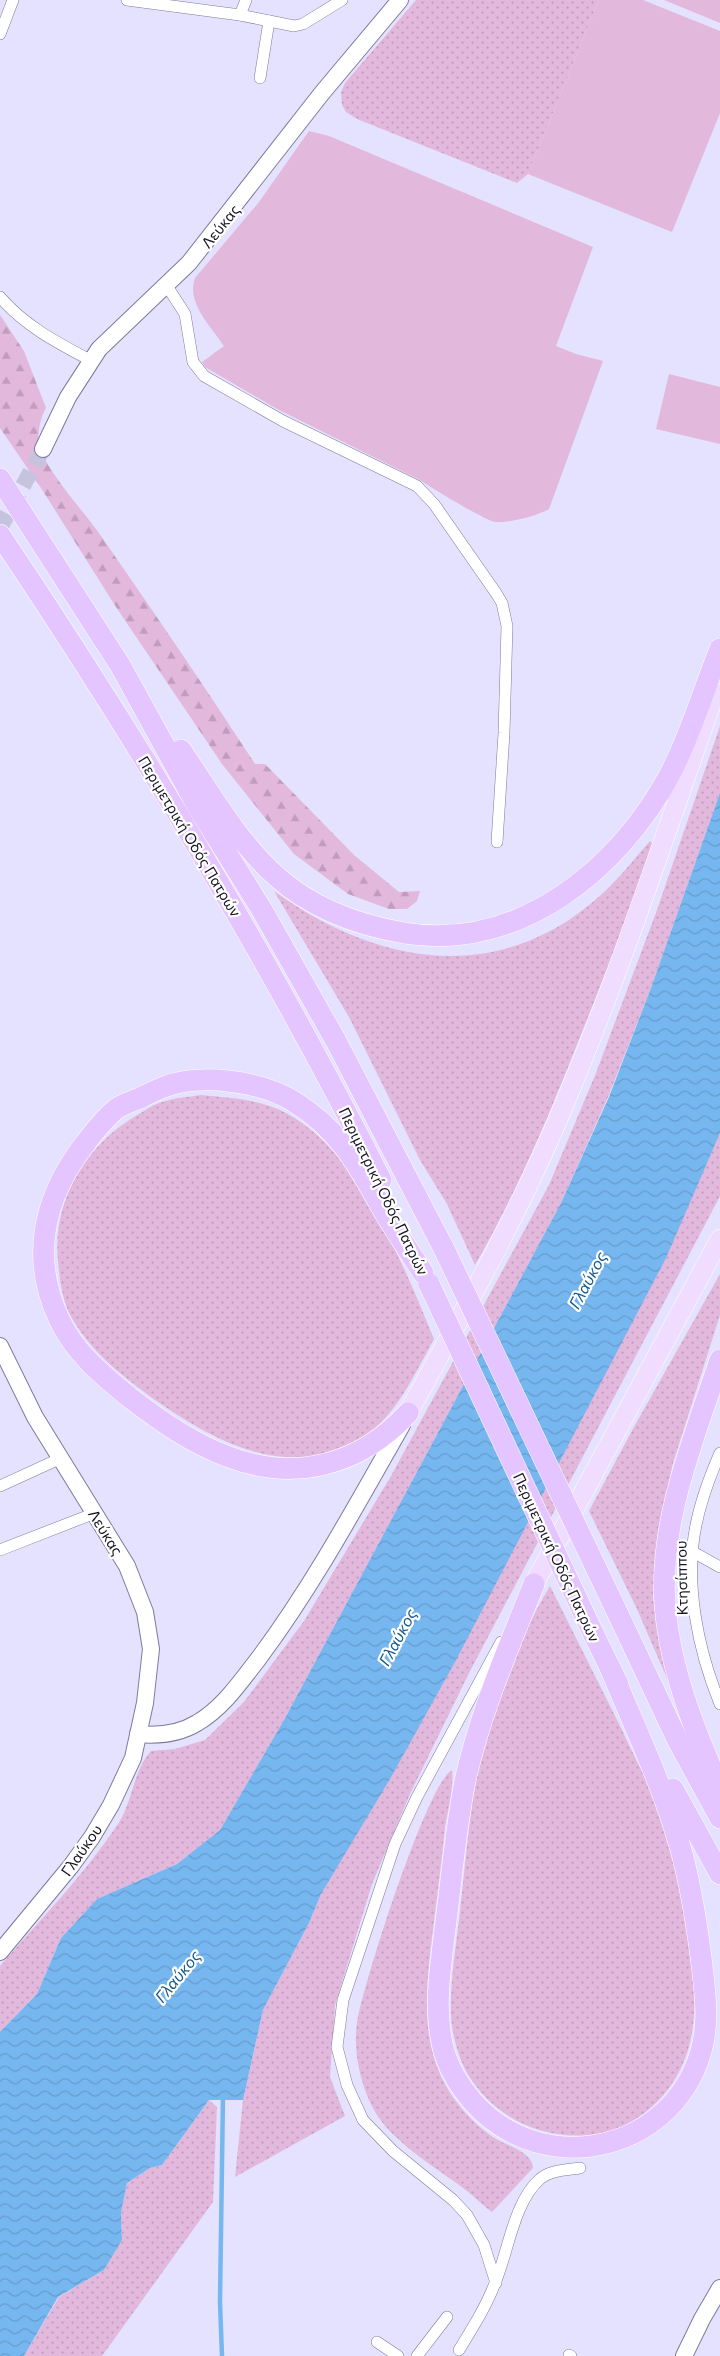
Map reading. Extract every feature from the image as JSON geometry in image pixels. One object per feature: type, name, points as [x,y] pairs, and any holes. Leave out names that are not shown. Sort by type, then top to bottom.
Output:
[{"type":"highway","name":"Περιμετρική Οδός Πατρών","points":[[0,479],[120,665],[198,807],[262,910],[336,1041],[444,1248],[678,1741],[720,1818]]},
{"type":"highway","name":"Περιμετρική Οδός Πατρών","points":[[0,534],[187,827],[292,1009],[391,1200],[612,1672],[691,1826],[720,1874]]},
{"type":"highway","points":[[120,665],[225,815],[276,876],[314,902],[345,918],[390,930],[447,936],[494,928],[542,909],[576,886],[611,853],[639,821],[669,775],[694,720],[720,650]]},
{"type":"highway","points":[[408,1413],[392,1431],[377,1441],[348,1457],[316,1466],[286,1470],[246,1463],[219,1453],[187,1438],[142,1406],[110,1382],[81,1354],[59,1320],[46,1283],[43,1242],[51,1202],[67,1167],[91,1135],[117,1109],[166,1086],[208,1080],[243,1082],[268,1088],[294,1101],[322,1123],[345,1146],[426,1278]]},
{"type":"highway","points":[[720,1360],[693,1442],[673,1512],[667,1548],[665,1594],[669,1638],[676,1667],[693,1725],[720,1789]]},
{"type":"highway","points":[[534,1584],[482,1717],[465,1781],[439,1978],[439,2016],[445,2055],[460,2086],[476,2105],[504,2128],[533,2141],[555,2146],[576,2148],[601,2145],[639,2132],[648,2126],[668,2109],[684,2089],[696,2066],[704,2034],[704,1991],[689,1882],[671,1818],[612,1672]]},
{"type":"main road","points":[[408,1413],[496,1248],[566,1101],[603,1006],[720,677]]},
{"type":"main road","points":[[534,1584],[720,1238]]},
{"type":"street","points":[[0,34],[13,0]]},
{"type":"street","points":[[128,0],[240,15],[294,26],[303,24],[342,0]]},
{"type":"street","points":[[240,15],[246,0]]},
{"type":"street","name":"Λεύκας","points":[[43,449],[68,397],[90,360],[108,339],[167,286],[212,237],[322,94],[400,0]]},
{"type":"street","points":[[260,78],[269,21]]},
{"type":"street","points":[[167,286],[185,314],[190,348],[198,371],[283,421],[417,486],[434,504],[502,603],[507,626],[504,733],[497,842]]},
{"type":"street","points":[[0,297],[20,318],[35,329],[90,360]]},
{"type":"street","name":"Λεύκας","points":[[0,1346],[35,1417],[127,1566],[141,1597],[148,1624],[150,1664],[145,1703],[138,1734]]},
{"type":"street","points":[[138,1734],[157,1736],[191,1726],[215,1710],[236,1688],[268,1645],[315,1575],[408,1413]]},
{"type":"street","name":"Κτησίππου","points":[[720,1453],[697,1518],[693,1552],[694,1591],[700,1645],[720,1704]]},
{"type":"street","points":[[0,1486],[60,1459]]},
{"type":"street","points":[[0,1550],[95,1513]]},
{"type":"street","points":[[693,1552],[720,1567]]},
{"type":"street","points":[[496,2283],[484,2245],[467,2214],[453,2200],[393,2152],[363,2120],[347,2085],[337,2047],[343,2000],[395,1844],[417,1797],[534,1584]]},
{"type":"street","name":"Γλαύκου","points":[[0,1952],[44,1901],[92,1837],[111,1804],[133,1758],[138,1734]]},
{"type":"street","points":[[470,2356],[461,2347],[496,2283],[519,2213],[533,2187],[540,2178],[554,2172],[580,2168]]},
{"type":"street","points":[[684,2356],[720,2288]]},
{"type":"street","points":[[417,2356],[447,2317]]},
{"type":"street","points":[[377,2342],[398,2356]]},
{"type":"green space","points":[[416,0],[599,0],[528,174],[517,183],[357,119],[346,112],[342,105],[341,92],[345,83]]},
{"type":"green space","points":[[599,0],[643,0],[720,31],[720,113],[672,232],[528,174]]},
{"type":"green space","points":[[664,0],[720,0],[720,23]]},
{"type":"green space","points":[[309,131],[329,136],[593,247],[556,346],[576,354],[603,361],[549,509],[515,520],[495,522],[490,520],[420,480],[279,410],[205,367],[202,362],[224,346],[201,314],[197,305],[193,287],[195,278],[259,202]]},
{"type":"green space","points":[[0,315],[24,351],[46,408],[39,428],[38,438],[40,448],[51,470],[101,536],[255,764],[265,764],[354,855],[399,892],[420,891],[417,901],[407,909],[389,909],[348,894],[294,854],[222,764],[116,607],[41,488],[0,428]]},
{"type":"green space","points":[[669,374],[720,387],[720,444],[656,429]]},
{"type":"green space","points":[[720,726],[720,793],[651,988],[608,1097],[561,1203],[284,1720],[220,1830],[177,1864],[97,1899],[61,1938],[37,1994],[0,2032],[0,1966],[61,1897],[105,1843],[123,1815],[145,1759],[151,1751],[175,1749],[205,1740],[244,1702],[304,1621],[391,1476],[549,1185],[596,1073],[657,910]]},
{"type":"green space","points":[[650,841],[652,843],[651,848],[627,915],[560,1088],[520,1178],[475,1265],[447,1204],[420,1160],[349,1017],[274,891],[314,916],[355,936],[396,949],[438,956],[480,954],[522,944],[562,924],[608,889]]},
{"type":"green space","points":[[201,1095],[244,1100],[276,1108],[312,1131],[336,1154],[357,1182],[376,1213],[393,1246],[434,1339],[404,1393],[385,1418],[362,1438],[335,1451],[308,1457],[281,1457],[254,1452],[228,1443],[203,1430],[155,1400],[110,1364],[90,1344],[73,1320],[66,1306],[58,1261],[58,1238],[67,1196],[76,1176],[88,1158],[120,1126],[162,1102]]},
{"type":"green space","points":[[720,1133],[720,1196],[469,1673],[410,1794],[372,1884],[335,2005],[330,2077],[345,2116],[235,2177],[243,2100],[263,2010],[309,1923],[321,1894]]},
{"type":"green space","points":[[720,1274],[720,1315],[673,1463],[658,1530],[653,1597],[657,1627],[669,1683],[637,1609],[589,1511]]},
{"type":"green space","points":[[550,1586],[645,1777],[665,1824],[671,1844],[688,1931],[694,1983],[692,2033],[686,2057],[674,2080],[658,2101],[643,2114],[618,2128],[590,2135],[556,2134],[540,2130],[510,2117],[496,2107],[473,2082],[464,2067],[455,2041],[451,2015],[451,1989],[471,1816],[484,1744],[503,1686],[524,1635]]},
{"type":"green space","points":[[452,1770],[451,1791],[429,1959],[427,2018],[433,2056],[444,2083],[456,2101],[485,2131],[523,2153],[532,2162],[533,2168],[492,2212],[467,2191],[413,2152],[380,2120],[364,2088],[356,2044],[357,2023],[361,2003],[397,1888],[427,1810],[441,1783]]},
{"type":"green space","points":[[209,2100],[217,2107],[213,2202],[102,2356],[24,2356],[59,2297],[104,2270],[122,2240],[121,2213],[127,2183],[150,2168],[162,2165]]},
{"type":"water","name":"Γλαύκος","points":[[720,793],[720,1133],[666,1258],[455,1662],[390,1779],[321,1894],[309,1923],[263,2010],[243,2100],[209,2100],[162,2165],[150,2168],[127,2183],[121,2213],[122,2240],[104,2270],[58,2297],[24,2356],[0,2356],[0,2032],[37,1994],[61,1938],[97,1899],[177,1864],[220,1830],[284,1720],[561,1203],[609,1097],[651,988]]},
{"type":"waterway","points":[[222,2356],[220,2302],[223,2095]]},
{"type":"tunnel","points":[[0,528],[43,449]]}]
